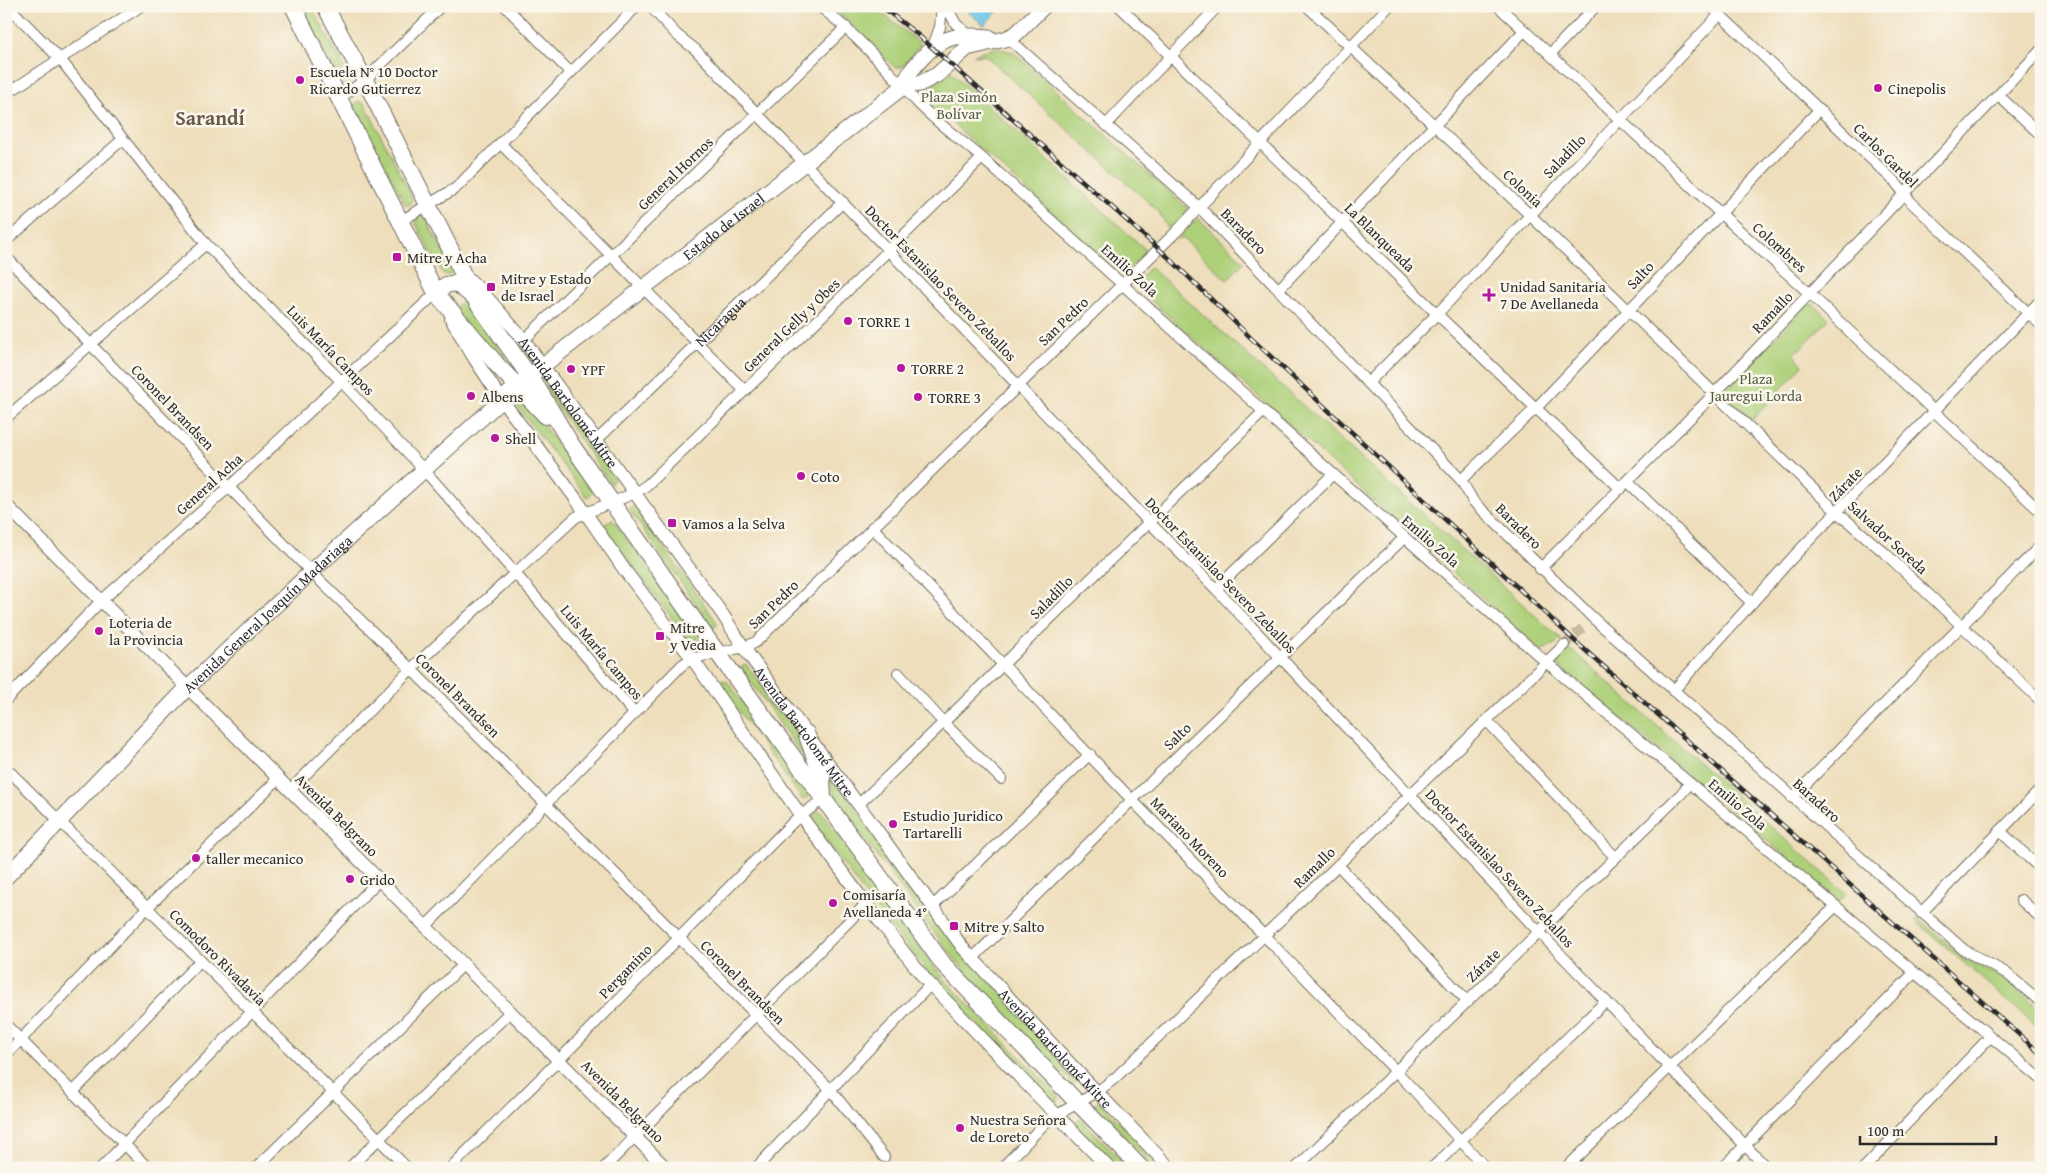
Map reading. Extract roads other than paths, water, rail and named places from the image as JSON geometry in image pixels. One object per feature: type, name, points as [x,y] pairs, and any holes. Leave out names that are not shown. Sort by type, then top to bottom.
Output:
[{"type":"main road","name":"Avenida Bartolomé Mitre","points":[[293,6],[436,292],[499,367],[524,381]]},
{"type":"main road","name":"Avenida Bartolomé Mitre","points":[[325,6],[365,80],[477,302],[524,381],[613,502],[719,654],[944,965],[1141,1168]]},
{"type":"main road","points":[[1007,39],[1022,30],[1044,6]]},
{"type":"main road","name":"Estado de Israel","points":[[904,86],[908,74],[932,47],[952,37],[969,35],[1007,39]]},
{"type":"main road","name":"Estado de Israel","points":[[544,366],[904,86],[919,84],[937,75],[967,48],[1007,39]]},
{"type":"main road","points":[[436,292],[446,285],[456,283],[464,288],[477,302]]},
{"type":"main road","name":"Avenida General Joaquín Madariaga","points":[[6,877],[188,687],[424,470],[502,400],[544,366]]},
{"type":"main road","points":[[806,733],[822,777],[823,799]]},
{"type":"street","name":"Luis María Campos","points":[[8,6],[60,59],[122,140],[206,244],[341,381],[424,470],[515,573],[634,714]]},
{"type":"street","points":[[340,98],[365,80],[441,6]]},
{"type":"street","points":[[505,6],[570,72]]},
{"type":"street","points":[[401,221],[456,188],[637,6]]},
{"type":"street","name":"Doctor Estanislao Severo Zeballos","points":[[650,6],[677,35],[696,50],[1148,521],[1216,589],[1539,932],[1670,1066],[1766,1168]]},
{"type":"street","name":"Emilio Zola","points":[[819,6],[846,27],[904,86],[916,101],[1264,410],[1404,538],[1546,662],[1990,1038],[2041,1079]]},
{"type":"street","points":[[944,6],[956,24],[969,35]]},
{"type":"street","points":[[932,47],[940,27],[944,6]]},
{"type":"street","name":"La Blanqueada","points":[[1119,6],[1437,314],[1536,407],[1625,485],[1752,603]]},
{"type":"street","points":[[1107,124],[1218,6]]},
{"type":"street","name":"Colonia","points":[[1307,6],[1530,214],[1715,394]]},
{"type":"street","name":"San Pedro","points":[[692,658],[744,648],[756,642],[1200,208],[1389,6]]},
{"type":"street","name":"Colombres","points":[[1498,6],[1720,213],[1810,294],[2041,512]]},
{"type":"street","points":[[1550,54],[1596,6]]},
{"type":"street","name":"Carlos Gardel","points":[[1711,6],[1896,183],[1904,195],[2041,325]]},
{"type":"street","points":[[6,94],[135,8]]},
{"type":"street","name":"Saladillo","points":[[1368,383],[1437,314],[1720,14]]},
{"type":"street","name":"General Hornos","points":[[524,340],[846,27]]},
{"type":"street","points":[[1279,289],[1524,31]]},
{"type":"street","name":"Baradero","points":[[1007,39],[1107,124],[1200,208],[1461,480],[1473,501],[1589,622],[1673,691],[1964,950],[2006,973],[2041,1002]]},
{"type":"street","name":"Ramallo","points":[[1540,569],[1715,394],[2041,50]]},
{"type":"street","points":[[1998,95],[2041,135]]},
{"type":"street","name":"Salto","points":[[1461,480],[1536,407],[1819,110]]},
{"type":"street","points":[[6,242],[122,140]]},
{"type":"street","points":[[500,143],[745,391]]},
{"type":"street","name":"General Gelly y Obes","points":[[290,790],[411,669],[576,517],[635,493],[647,485],[890,250],[982,158]]},
{"type":"street","name":"Nicaragua","points":[[597,440],[843,202]]},
{"type":"street","points":[[6,418],[206,244]]},
{"type":"street","name":"Coronel Brandsen","points":[[6,257],[311,572],[411,669],[830,1090],[884,1157]]},
{"type":"street","name":"Avenida Bartolomé Mitre","points":[[463,274],[485,295],[544,366],[723,614],[744,648],[973,958],[1170,1168]]},
{"type":"street","name":"Avenida Bartolomé Mitre","points":[[436,292],[474,358],[502,400],[527,431],[626,572],[692,658],[866,904],[930,985],[1109,1168]]},
{"type":"street","name":"General Acha","points":[[6,700],[102,600],[229,487],[436,292]]},
{"type":"street","name":"Zárate","points":[[1673,691],[1794,556],[2041,300]]},
{"type":"street","name":"Salvador Soreda","points":[[1715,394],[1838,512],[2041,701]]},
{"type":"street","name":"Saladillo","points":[[859,804],[1004,666],[1148,521],[1264,410]]},
{"type":"street","points":[[1216,589],[1332,474]]},
{"type":"street","name":"Avenida Belgrano","points":[[9,513],[102,600],[666,1168]]},
{"type":"street","name":"Mariano Moreno","points":[[872,527],[1132,800],[1396,1071],[1486,1168]]},
{"type":"street","name":"Salto","points":[[973,958],[1132,800],[1404,538]]},
{"type":"street","points":[[1792,798],[2041,545]]},
{"type":"street","name":"Ramallo","points":[[1002,1168],[1048,1120],[1097,1092],[1115,1078],[1488,721],[1564,645]]},
{"type":"street","points":[[426,926],[682,665],[692,658]]},
{"type":"street","points":[[898,673],[944,723],[1001,779]]},
{"type":"street","points":[[1488,721],[1615,857]]},
{"type":"street","points":[[933,906],[1090,754]]},
{"type":"street","name":"Comodoro Rivadavia","points":[[6,768],[253,1012],[407,1168]]},
{"type":"street","points":[[6,1055],[147,908],[278,779]]},
{"type":"street","name":"Zárate","points":[[1296,1168],[1681,794],[1690,783]]},
{"type":"street","points":[[1921,913],[2041,789]]},
{"type":"street","name":"Pergamino","points":[[450,1168],[802,816],[823,799]]},
{"type":"street","points":[[2000,831],[2041,869]]},
{"type":"street","points":[[1338,865],[1468,1002]]},
{"type":"street","points":[[101,1168],[379,880]]},
{"type":"street","points":[[2021,900],[2041,918]]},
{"type":"street","points":[[604,1168],[866,904]]},
{"type":"street","points":[[1566,1168],[1836,906]]},
{"type":"street","points":[[73,1092],[200,961]]},
{"type":"street","points":[[256,1168],[463,965]]},
{"type":"street","points":[[1722,1168],[1914,973]]},
{"type":"street","points":[[756,1168],[930,985]]},
{"type":"street","points":[[1432,1168],[1606,1001]]},
{"type":"street","points":[[349,1168],[510,1012]]},
{"type":"street","points":[[6,1025],[148,1168]]},
{"type":"street","points":[[1864,1168],[1990,1038]]},
{"type":"water","points":[[961,6],[1003,6],[984,25]]},
{"type":"tunnel","points":[[1564,645],[1586,625]]},
{"type":"railway","points":[[881,6],[918,35],[1168,257],[1251,338],[1576,642],[2041,1054]]},
{"type":"place","name":"Escuela Nº 10 Doctor Ricardo Gutierrez","points":[[300,80]]},
{"type":"place","name":"Cinepolis","points":[[1878,88]]},
{"type":"place","name":"Mitre y Acha","points":[[397,257]]},
{"type":"place","name":"Mitre y Estado de Israel","points":[[491,287]]},
{"type":"place","name":"Unidad Sanitaria 7 De Avellaneda","points":[[1489,295]]},
{"type":"place","name":"TORRE 1","points":[[848,321]]},
{"type":"place","name":"TORRE 2","points":[[901,368]]},
{"type":"place","name":"YPF","points":[[571,369]]},
{"type":"place","name":"Albens","points":[[471,396]]},
{"type":"place","name":"TORRE 3","points":[[918,397]]},
{"type":"place","name":"Shell","points":[[495,438]]},
{"type":"place","name":"Coto","points":[[801,476]]},
{"type":"place","name":"Vamos a la Selva","points":[[672,523]]},
{"type":"place","name":"Loteria de la Provincia","points":[[99,631]]},
{"type":"place","name":"Mitre y Vedia","points":[[660,636]]},
{"type":"place","name":"Estudio Juridico Tartarelli","points":[[893,824]]},
{"type":"place","name":"taller mecanico","points":[[196,858]]},
{"type":"place","name":"Grido","points":[[350,879]]},
{"type":"place","name":"Comisaría Avellaneda 4°","points":[[833,903]]},
{"type":"place","name":"Mitre y Salto","points":[[954,926]]},
{"type":"place","name":"Nuestra Señora de Loreto","points":[[960,1128]]},
{"type":"district","name":"Sarandí","points":[[210,117]]},
{"type":"park label","name":"Plaza Simón Bolívar","points":[[959,104]]},
{"type":"park label","name":"Plaza Jauregui Lorda","points":[[1756,386]]}]
